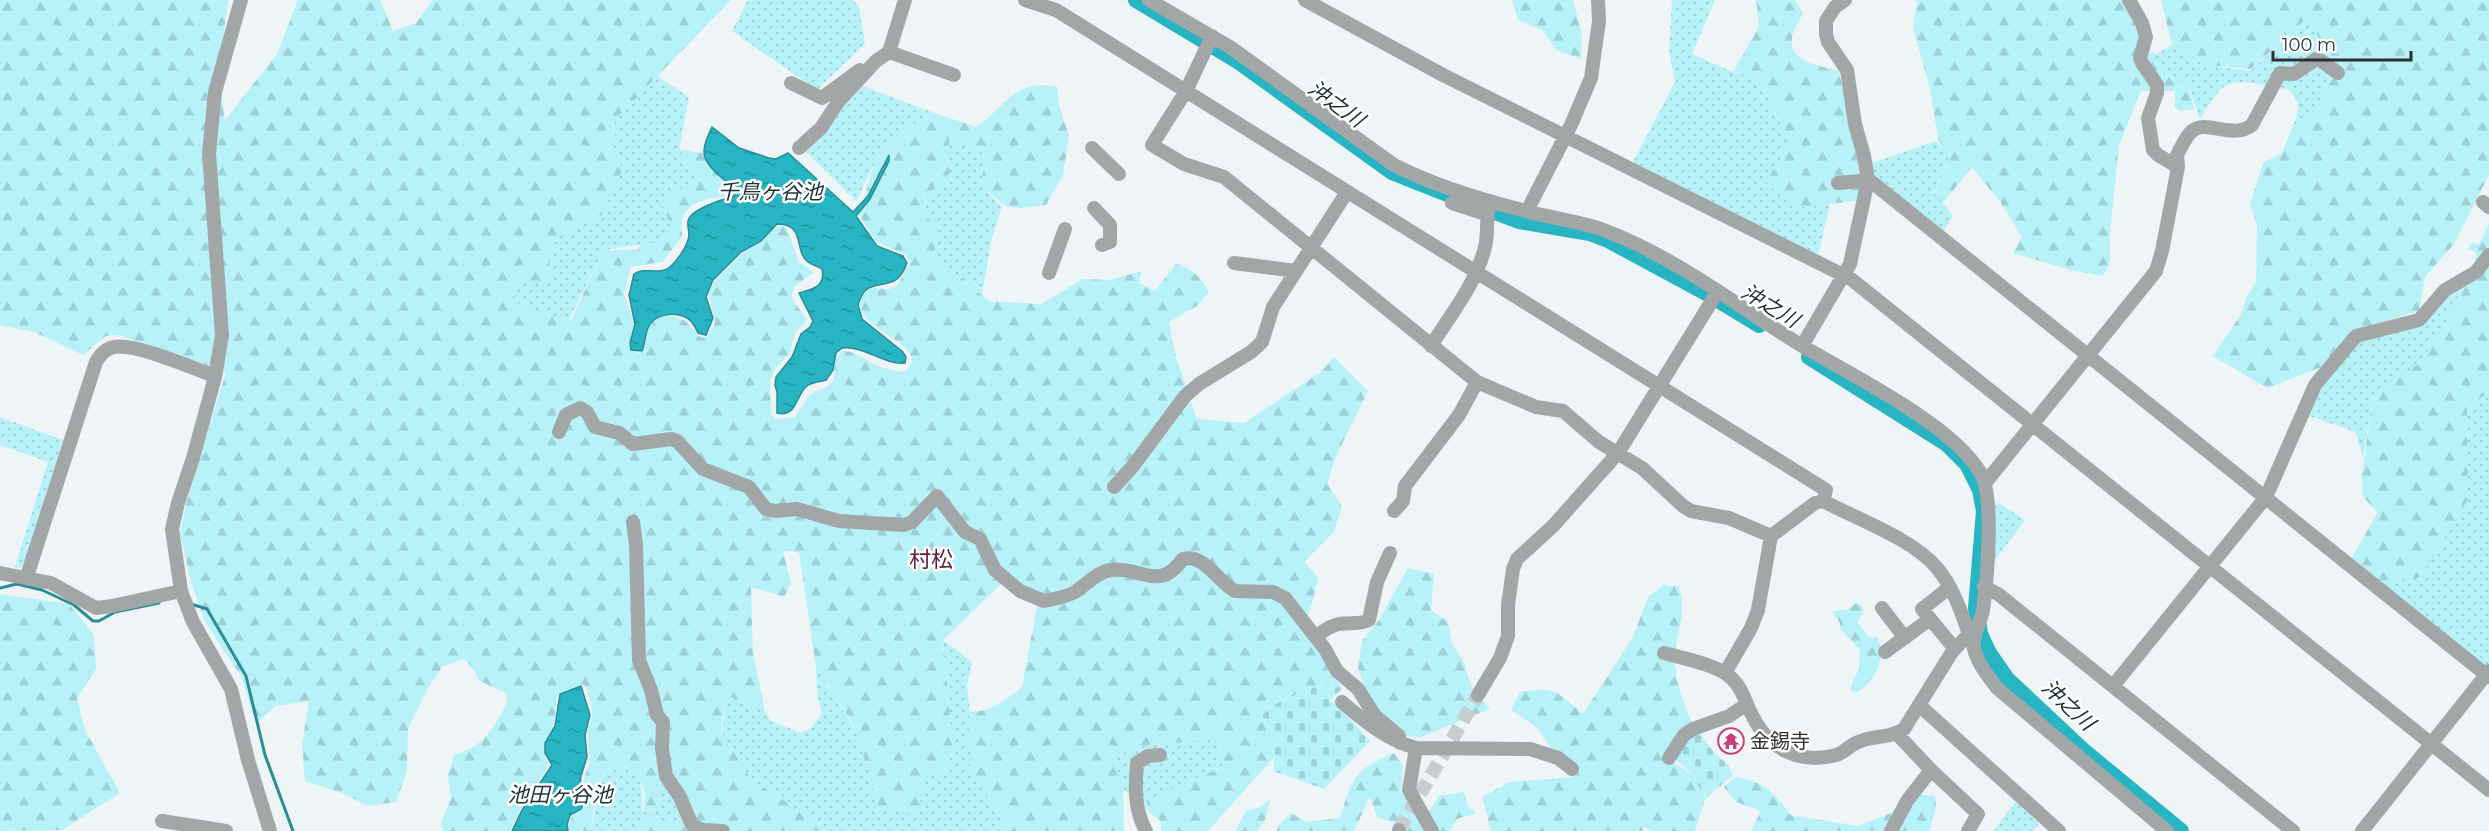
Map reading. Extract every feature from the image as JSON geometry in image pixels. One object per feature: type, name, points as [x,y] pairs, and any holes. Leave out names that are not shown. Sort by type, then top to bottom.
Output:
[{"type":"street","points":[[241,0],[215,92],[209,153],[222,335],[215,376],[172,529],[181,591],[193,622],[231,689],[248,760],[270,831]]},
{"type":"street","points":[[800,148],[821,128],[838,102],[866,71],[889,52],[905,0]]},
{"type":"street","points":[[1025,0],[1056,10],[1826,490],[1823,501]]},
{"type":"street","points":[[1149,0],[1173,6],[1394,165],[1488,207]]},
{"type":"street","points":[[1305,0],[1443,75],[1846,275],[2489,790]]},
{"type":"street","points":[[1527,212],[1591,78],[1599,21],[1598,0]]},
{"type":"street","points":[[1802,346],[1846,275],[1868,182],[1855,124],[1847,70],[1828,42],[1826,34],[1826,21],[1835,7],[1845,0]]},
{"type":"street","points":[[2129,0],[2142,23],[2146,37],[2140,58],[2157,85],[2157,93],[2148,118],[2153,150],[2178,167]]},
{"type":"street","points":[[1212,36],[1186,91],[1152,146],[1184,164],[1224,177],[1477,382],[1536,407],[1563,411],[1599,442],[1642,468],[1691,511],[1729,518],[1771,536]]},
{"type":"street","points":[[889,52],[954,75]]},
{"type":"street","points":[[1986,482],[2156,271],[2178,167],[2177,155],[2191,132],[2199,128],[2238,132],[2252,125],[2280,74],[2294,75],[2316,59],[2338,73]]},
{"type":"street","points":[[791,83],[822,98],[859,70],[866,71]]},
{"type":"street","points":[[1092,148],[1119,174]]},
{"type":"street","points":[[1838,183],[1873,183],[2488,674],[2362,831]]},
{"type":"street","points":[[1114,487],[1133,466],[1185,396],[1258,346],[1265,336],[1273,307],[1347,192]]},
{"type":"street","points":[[1452,203],[1527,212],[1579,222],[1619,236],[1676,266],[1802,346],[1867,383],[1949,438],[1979,470],[1986,482],[1988,506],[1983,612],[1972,635],[1955,649],[1904,729],[1897,734],[1856,742],[1838,754],[1816,758],[1800,756],[1771,742],[1760,730],[1740,689],[1725,673],[1664,653]]},
{"type":"street","points":[[1431,346],[1475,279],[1488,235],[1488,207]]},
{"type":"street","points":[[1094,208],[1110,225],[1110,242],[1102,245]]},
{"type":"street","points":[[1049,273],[1065,229]]},
{"type":"street","points":[[2113,686],[2266,497],[2314,385],[2349,343],[2356,336],[2419,320],[2445,290],[2476,272],[2489,255]]},
{"type":"street","points":[[1234,263],[1296,271]]},
{"type":"street","points":[[1478,695],[1500,658],[1508,636],[1508,605],[1513,569],[1517,559],[1553,526],[1618,453],[1718,291]]},
{"type":"street","points":[[27,576],[96,362],[102,352],[116,346],[137,349],[215,376]]},
{"type":"street","points":[[1394,511],[1402,501],[1405,486],[1459,415],[1477,382]]},
{"type":"street","points":[[559,432],[566,415],[580,408],[587,412],[595,427],[619,433],[633,444],[677,441],[703,470],[749,487],[760,503],[771,511],[797,509],[839,521],[904,525],[912,522],[937,496],[965,532],[980,539],[995,570],[1020,591],[1044,601],[1073,593],[1104,572],[1118,570],[1160,578],[1173,571],[1183,560],[1192,559],[1206,566],[1235,591],[1273,592],[1285,598],[1316,636],[1338,671],[1358,689],[1375,716],[1399,736],[1400,743]]},
{"type":"street","points":[[1725,673],[1751,628],[1758,610],[1771,536],[1815,503],[1823,501],[1915,548],[1938,570],[1950,587],[1972,635],[1979,663],[1997,688],[2157,828]]},
{"type":"street","points":[[633,522],[636,545],[639,660],[651,690],[657,715],[663,722],[662,748],[666,776],[680,797],[692,825],[703,830],[723,831]]},
{"type":"street","points":[[1316,636],[1328,627],[1363,623],[1370,620],[1377,582],[1390,553]]},
{"type":"street","points":[[0,573],[27,576],[69,591],[96,608],[181,591]]},
{"type":"street","points":[[1950,587],[1922,609],[1955,649]]},
{"type":"street","points":[[1984,587],[1998,594],[2293,831]]},
{"type":"street","points":[[1881,608],[1905,638]]},
{"type":"street","points":[[1885,652],[1930,619]]},
{"type":"street","points":[[1342,702],[1367,723],[1400,743],[1416,748],[1530,749],[1558,758],[1572,769]]},
{"type":"street","points":[[1669,758],[1684,735],[1693,729],[1729,717],[1747,704]]},
{"type":"street","points":[[1919,705],[2059,831]]},
{"type":"street","points":[[1897,734],[1978,814],[1968,831]]},
{"type":"street","points":[[1416,748],[1408,790],[1432,831]]},
{"type":"street","points":[[1146,831],[1140,820],[1134,789],[1137,763],[1148,756],[1160,755]]},
{"type":"street","points":[[1891,831],[1907,801],[1931,770]]},
{"type":"street","points":[[162,821],[226,831]]},
{"type":"green space","points":[[0,0],[229,0],[221,60],[225,120],[277,54],[298,0],[380,0],[393,31],[416,23],[433,0],[731,0],[615,120],[614,153],[623,169],[602,215],[557,237],[548,259],[552,277],[548,284],[520,280],[512,299],[529,309],[570,322],[604,250],[637,250],[641,245],[660,242],[670,225],[662,203],[668,191],[693,187],[697,180],[679,149],[702,153],[732,188],[730,196],[703,200],[686,211],[683,217],[682,237],[662,262],[631,267],[624,294],[634,323],[630,350],[643,352],[649,328],[663,317],[676,317],[688,324],[697,335],[703,338],[708,336],[715,323],[709,293],[715,281],[744,252],[763,241],[769,232],[781,226],[786,227],[799,262],[814,272],[794,287],[791,297],[807,320],[795,333],[790,353],[775,369],[770,381],[771,414],[776,419],[795,417],[810,394],[825,388],[834,381],[835,361],[842,351],[854,353],[884,368],[900,372],[904,372],[912,362],[908,352],[898,342],[871,323],[862,312],[861,301],[871,288],[896,287],[910,263],[906,255],[875,241],[859,215],[876,158],[898,136],[932,112],[976,127],[1017,92],[1036,86],[1057,86],[1059,105],[1069,136],[1063,175],[1046,205],[1017,208],[1003,204],[982,183],[985,155],[972,146],[949,139],[950,173],[920,202],[922,213],[939,227],[934,257],[989,301],[1041,304],[1083,279],[1109,280],[1142,271],[1139,283],[1155,291],[1176,264],[1187,268],[1199,278],[1209,292],[1197,306],[1169,322],[1176,357],[1197,419],[1244,423],[1321,372],[1334,357],[1368,391],[1337,454],[1327,484],[1342,506],[1334,532],[1304,562],[1318,577],[1303,630],[1330,666],[1336,678],[1271,706],[1262,716],[1275,756],[1208,831],[1161,831],[1161,822],[1146,801],[1226,765],[1212,736],[1194,742],[1152,744],[1110,757],[1123,789],[1124,831],[1001,831],[1006,819],[975,780],[969,765],[967,732],[970,712],[992,707],[1022,687],[1037,606],[1001,584],[943,640],[953,751],[946,769],[926,777],[918,814],[879,810],[855,727],[816,667],[799,552],[783,551],[791,583],[784,597],[751,587],[753,654],[765,711],[726,695],[721,731],[751,779],[831,831],[638,831],[647,815],[683,825],[692,818],[692,805],[683,796],[662,788],[660,809],[644,810],[644,792],[641,782],[628,769],[617,766],[606,771],[600,782],[591,831],[567,831],[590,761],[588,731],[592,717],[591,703],[586,687],[582,684],[557,694],[554,720],[544,748],[549,766],[523,804],[510,831],[443,831],[441,822],[451,799],[448,775],[454,755],[474,746],[487,735],[508,701],[504,692],[479,681],[474,669],[464,659],[442,667],[427,690],[408,729],[407,771],[396,802],[368,806],[342,793],[305,781],[302,745],[309,701],[276,706],[256,723],[241,676],[205,622],[191,582],[180,533],[186,504],[226,372],[119,335],[106,336],[83,355],[34,332],[0,325]]},
{"type":"green space","points":[[748,0],[853,0],[859,7],[865,44],[817,90],[732,31]]},
{"type":"green space","points":[[1512,0],[1573,0],[1582,35],[1581,59],[1557,50],[1542,30],[1518,20]]},
{"type":"green space","points":[[1672,0],[1715,0],[1692,54],[1733,72],[1758,78],[1791,142],[1793,208],[1830,203],[1817,261],[1633,162],[1675,82],[1669,51]]},
{"type":"green space","points":[[1756,0],[1795,0],[1803,13],[1792,36],[1792,47],[1801,58],[1808,62],[1839,71],[1858,159],[1864,200],[1793,208],[1766,182],[1791,141],[1758,78],[1733,72],[1759,27]]},
{"type":"green space","points":[[1917,0],[2131,0],[2144,29],[2141,57],[2153,52],[2167,75],[2188,84],[2194,109],[2180,111],[2175,108],[2175,91],[2141,91],[2119,145],[2110,232],[2110,263],[2103,276],[2071,270],[2013,253],[2022,237],[2001,203],[1972,167],[1943,203],[1934,194],[1950,157],[1938,139],[1930,88],[1913,28]]},
{"type":"green space","points":[[2161,0],[2489,0],[2489,175],[2454,244],[2425,277],[2419,311],[2366,327],[2327,365],[2267,388],[2213,356],[2242,313],[2246,298],[2256,282],[2257,224],[2250,204],[2263,163],[2282,153],[2292,128],[2322,105],[2331,54],[2306,19],[2251,69],[2205,65],[2172,45]]},
{"type":"green space","points":[[2306,19],[2333,53],[2322,106],[2292,128],[2298,107],[2288,89],[2246,82],[2229,84],[2222,88],[2200,119],[2188,84],[2167,75],[2154,55],[2172,45],[2206,65],[2250,71]]},
{"type":"green space","points":[[657,76],[689,97],[679,149],[698,180],[693,187],[668,192],[662,203],[670,225],[660,242],[604,250],[569,319],[570,323],[529,309],[512,299],[520,280],[552,277],[548,259],[557,237],[602,215],[614,153],[615,120]]},
{"type":"green space","points":[[860,85],[932,112],[898,136],[877,158],[856,201],[804,150]]},
{"type":"green space","points":[[948,138],[972,146],[985,155],[988,193],[1002,207],[991,241],[982,295],[934,257],[939,227],[922,213],[920,202],[950,173]]},
{"type":"green space","points":[[1936,141],[1951,155],[1934,192],[1953,216],[1941,235],[1877,182],[1871,173],[1869,164]]},
{"type":"green space","points":[[2489,224],[2489,247],[2481,262],[2489,257],[2489,391],[2467,409],[2468,499],[2421,577],[2372,582],[2348,564],[2378,512],[2363,497],[2362,475],[2373,395],[2420,363],[2461,297],[2444,295],[2480,262],[2475,261],[2476,252],[2468,249],[2472,242],[2479,245]]},
{"type":"green space","points":[[2444,295],[2462,296],[2420,364],[2373,395],[2363,459],[2356,432],[2303,414],[2319,385],[2352,345],[2372,336],[2424,325]]},
{"type":"green space","points":[[2489,391],[2489,671],[2372,582],[2468,499],[2467,409]]},
{"type":"green space","points":[[0,417],[63,440],[24,565],[19,568],[15,567],[48,462],[0,445]]},
{"type":"green space","points":[[1998,503],[2025,520],[1986,572],[1993,507]]},
{"type":"green space","points":[[1408,568],[1434,574],[1431,610],[1448,622],[1452,644],[1463,660],[1471,685],[1490,709],[1421,737],[1402,736],[1373,707],[1358,669],[1362,641],[1379,620]]},
{"type":"green space","points":[[1663,585],[1678,586],[1681,594],[1682,617],[1675,658],[1677,679],[1695,729],[1671,761],[1693,775],[1705,799],[1695,831],[1653,831],[1644,827],[1642,831],[1491,831],[1482,797],[1510,782],[1574,777],[1551,749],[1538,728],[1511,710],[1520,692],[1549,690],[1555,692],[1583,714],[1633,637],[1648,597]]},
{"type":"green space","points":[[0,594],[69,604],[94,635],[96,669],[77,698],[85,730],[120,793],[62,830],[0,831]]},
{"type":"green space","points":[[1856,603],[1864,610],[1857,622],[1868,636],[1878,638],[1881,654],[1874,675],[1858,692],[1851,691],[1851,685],[1859,669],[1860,650],[1840,628],[1840,623],[1832,611],[1846,610]]},
{"type":"green space","points":[[943,640],[972,662],[967,686],[970,712],[967,732],[1011,820],[1006,831],[830,831],[751,779],[722,736],[726,695],[765,711],[771,721],[801,733],[810,729],[822,714],[817,693],[816,667],[857,732],[879,810],[926,777],[946,769],[953,751]]},
{"type":"green space","points":[[1336,678],[1342,689],[1329,701],[1337,704],[1370,741],[1324,789],[1273,771],[1275,756],[1262,716],[1271,706]]},
{"type":"green space","points":[[1698,731],[1715,754],[1729,765],[1732,776],[1705,799],[1693,775],[1672,756],[1684,735]]},
{"type":"green space","points":[[1212,736],[1226,765],[1147,801],[1161,822],[1123,789],[1109,757],[1152,744],[1194,742]]},
{"type":"green space","points":[[1394,753],[1403,765],[1401,793],[1424,818],[1439,796],[1464,792],[1468,807],[1477,813],[1457,819],[1450,831],[1397,831],[1398,824],[1377,817],[1370,796],[1354,831],[1277,831],[1278,826],[1291,813],[1306,822],[1340,818],[1352,784],[1357,777],[1371,764]]},
{"type":"green space","points":[[615,765],[631,771],[639,781],[642,811],[660,809],[661,788],[683,796],[692,805],[692,818],[683,825],[647,815],[638,831],[591,831],[600,784],[606,771]]},
{"type":"green space","points":[[1736,777],[1768,789],[1790,815],[1858,826],[1896,811],[1911,793],[1935,796],[1936,807],[1930,831],[1751,831],[1761,811],[1736,802],[1724,787]]},
{"type":"green space","points":[[1270,800],[1265,820],[1257,831],[1235,831],[1247,810],[1258,808]]},
{"type":"green space","points":[[2016,801],[2039,823],[2033,831],[1993,831]]},
{"type":"water","name":"千鳥ヶ谷池","points":[[712,127],[739,148],[776,159],[788,153],[853,212],[868,196],[889,155],[889,161],[870,199],[856,216],[877,246],[903,256],[907,263],[902,274],[895,280],[868,288],[862,294],[858,305],[862,319],[903,352],[906,357],[905,363],[889,361],[858,349],[842,348],[836,353],[833,370],[826,380],[807,386],[792,409],[784,414],[777,413],[776,377],[792,357],[801,334],[810,327],[813,321],[799,293],[817,286],[823,275],[822,269],[804,257],[792,228],[777,224],[761,241],[741,252],[713,280],[706,297],[713,318],[706,335],[698,333],[687,318],[671,314],[665,315],[651,323],[642,351],[631,350],[630,343],[635,324],[629,295],[634,274],[643,271],[661,271],[670,267],[687,243],[690,217],[708,205],[733,197],[736,192],[709,166],[704,155],[705,143]]},
{"type":"water","name":"池田ヶ谷池","points":[[581,686],[590,715],[585,735],[587,757],[580,785],[585,799],[581,809],[570,815],[568,831],[512,831],[522,810],[552,765],[545,753],[545,743],[555,726],[560,694]]},
{"type":"waterway","name":"沖之川","points":[[1136,0],[1239,62],[1392,172],[1450,195]]},
{"type":"waterway","name":"沖之川","points":[[1474,204],[1519,221],[1590,233],[1608,240],[1708,294],[1759,325]]},
{"type":"waterway","name":"沖之川","points":[[1809,357],[1947,444],[1967,464],[1980,490],[1984,511],[1976,608],[1980,634],[1989,653],[2007,679],[2085,752],[2181,831]]},
{"type":"waterway","points":[[0,588],[17,584],[42,590],[74,605],[93,621],[99,621],[115,612],[159,603]]},
{"type":"waterway","points":[[191,604],[207,609],[246,676],[265,755],[293,831]]},
{"type":"tunnel","points":[[1399,830],[1478,695]]},
{"type":"place","name":"金錫寺","points":[[1731,741]]},
{"type":"district","name":"村松","points":[[931,559]]}]
